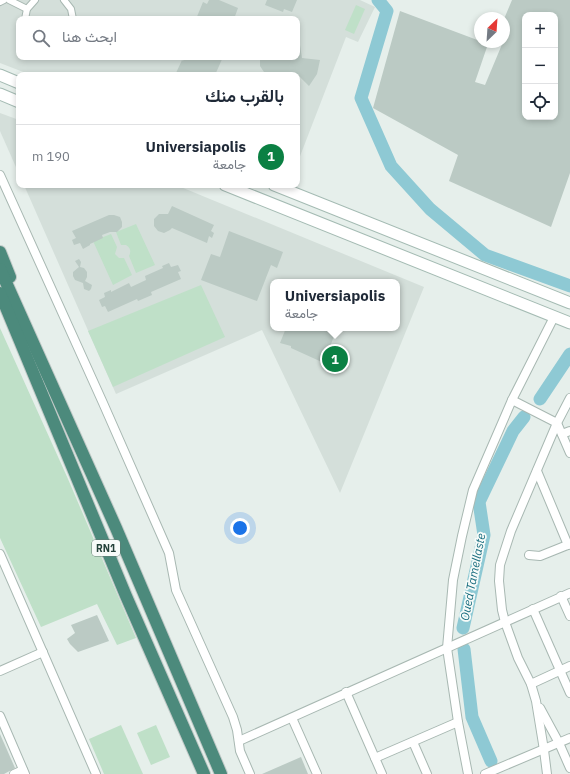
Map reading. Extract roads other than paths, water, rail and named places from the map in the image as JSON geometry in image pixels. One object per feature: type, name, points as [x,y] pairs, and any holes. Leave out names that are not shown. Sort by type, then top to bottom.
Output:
[{"type":"highway","points":[[0,252],[19,298],[24,324]]},
{"type":"highway","name":"RN1","points":[[0,269],[116,528],[222,774]]},
{"type":"highway","name":"RN1","points":[[0,293],[126,596],[204,774]]},
{"type":"highway","points":[[0,315],[6,321],[12,320]]},
{"type":"main road","points":[[0,75],[16,82]]},
{"type":"main road","points":[[0,94],[16,101]]},
{"type":"main road","points":[[232,188],[570,323]]},
{"type":"main road","points":[[282,188],[570,303]]},
{"type":"street","points":[[0,2],[4,0]]},
{"type":"street","points":[[9,0],[28,9]]},
{"type":"street","points":[[26,16],[28,9],[35,0]]},
{"type":"street","points":[[64,0],[72,10],[73,16]]},
{"type":"street","points":[[0,175],[103,402],[169,553],[176,590],[233,717],[242,756],[250,774]]},
{"type":"street","points":[[468,774],[458,722],[447,648],[453,580],[472,490],[512,400],[554,317]]},
{"type":"street","points":[[570,398],[557,424],[511,531],[500,565],[499,581],[504,622],[536,700],[559,743],[570,768]]},
{"type":"street","points":[[512,400],[557,424],[570,453]]},
{"type":"street","points":[[562,434],[570,431]]},
{"type":"street","points":[[529,555],[540,556],[569,544],[537,471]]},
{"type":"street","points":[[0,554],[3,570],[43,652],[96,774]]},
{"type":"street","points":[[239,741],[570,593]]},
{"type":"street","points":[[561,596],[570,616]]},
{"type":"street","points":[[533,609],[570,693]]},
{"type":"street","points":[[0,671],[43,652]]},
{"type":"street","points":[[530,684],[570,666]]},
{"type":"street","points":[[346,692],[382,774]]},
{"type":"street","points":[[536,700],[547,774]]},
{"type":"street","points":[[0,716],[24,772],[14,774]]},
{"type":"street","points":[[292,718],[317,774]]},
{"type":"street","points":[[375,758],[458,722]]},
{"type":"street","points":[[485,774],[570,738]]},
{"type":"street","points":[[413,742],[428,774]]},
{"type":"waterway","name":"Oued Tamellaste","points":[[378,0],[387,11],[361,98],[391,166],[430,209],[485,255],[570,286]]},
{"type":"waterway","name":"Oued Tamellaste","points":[[540,399],[570,354]]},
{"type":"waterway","name":"Oued Tamellaste","points":[[463,628],[484,535],[479,502],[513,431],[524,417]]},
{"type":"waterway","name":"Oued Tamellaste","points":[[464,649],[472,717],[491,761]]},
{"type":"place","name":"Universiapolis","points":[[335,359]]}]
